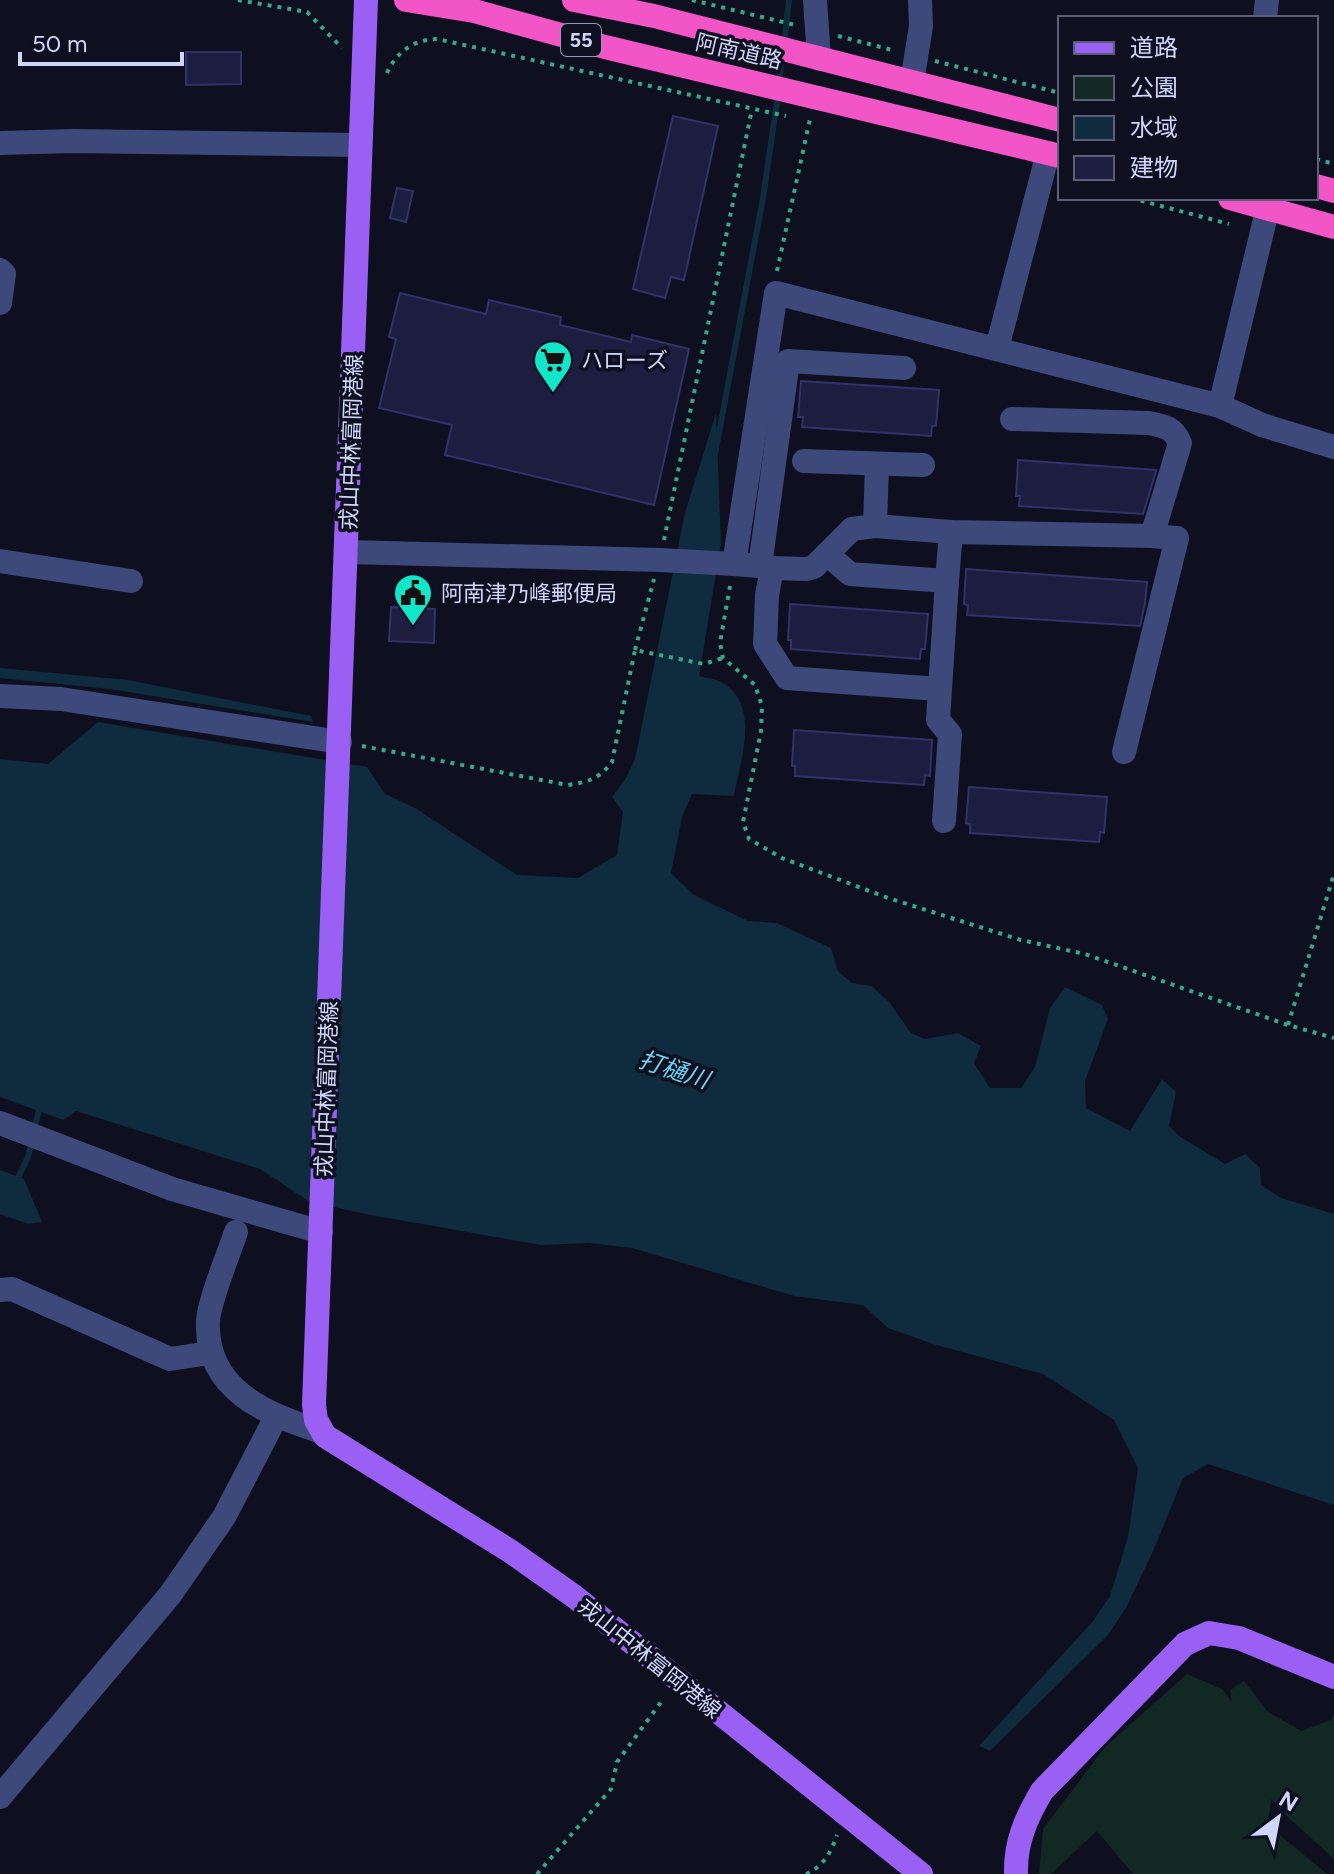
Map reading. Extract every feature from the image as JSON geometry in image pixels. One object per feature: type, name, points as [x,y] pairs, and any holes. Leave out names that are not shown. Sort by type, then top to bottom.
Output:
[{"type":"highway","name":"阿南道路","points":[[406,0],[474,11],[605,47],[1054,154]]},
{"type":"highway","name":"阿南道路","points":[[574,0],[656,8],[761,45],[1058,119]]},
{"type":"highway","points":[[1244,200],[1266,203],[1334,227]]},
{"type":"main road","name":"戎山中林富岡港線","points":[[366,0],[314,1405],[316,1420],[325,1436],[510,1551],[575,1597],[921,1874]]},
{"type":"main road","points":[[1016,1874],[1015,1855],[1026,1817],[1042,1791],[1185,1644],[1209,1633],[1239,1638],[1334,1677]]},
{"type":"street","points":[[814,58],[815,0]]},
{"type":"street","points":[[912,82],[921,26],[920,0]]},
{"type":"street","points":[[0,143],[360,145]]},
{"type":"street","points":[[997,348],[1054,154]]},
{"type":"street","points":[[1220,406],[1262,232],[1266,203]]},
{"type":"street","points":[[0,270],[4,274],[0,303]]},
{"type":"street","points":[[729,564],[776,293],[1220,406],[1262,425],[1334,447]]},
{"type":"street","points":[[904,368],[788,361],[766,567],[765,644],[787,678],[939,689]]},
{"type":"street","points":[[1012,419],[1149,423],[1166,426],[1175,432],[1180,443],[1152,536]]},
{"type":"street","points":[[804,461],[923,465]]},
{"type":"street","points":[[875,526],[877,464]]},
{"type":"street","points":[[347,552],[662,560],[807,569],[814,567],[852,529],[875,526],[951,532],[1177,538],[1124,752]]},
{"type":"street","points":[[944,821],[950,734],[938,720],[951,532]]},
{"type":"street","points":[[827,554],[850,574],[947,581]]},
{"type":"street","points":[[0,561],[131,581]]},
{"type":"street","points":[[0,696],[61,699],[340,748]]},
{"type":"street","points":[[9,1126],[172,1189],[321,1224]]},
{"type":"street","points":[[236,1232],[208,1318],[210,1353],[236,1390],[271,1427],[322,1432]]},
{"type":"street","points":[[0,1290],[12,1289],[170,1359],[210,1353]]},
{"type":"street","points":[[0,1797],[170,1595],[224,1517],[271,1427]]},
{"type":"path","points":[[238,0],[307,12],[342,48]]},
{"type":"path","points":[[692,0],[797,26]]},
{"type":"path","points":[[384,77],[393,60],[421,39],[437,39],[787,116]]},
{"type":"path","points":[[776,293],[775,276],[811,94]]},
{"type":"path","points":[[340,748],[568,785],[590,782],[604,773],[612,762],[635,650],[662,560],[755,109]]},
{"type":"path","points":[[1139,200],[1262,232]]},
{"type":"path","points":[[729,564],[720,643],[723,658],[755,685],[762,706],[761,731],[743,822],[749,839],[782,858],[888,898],[1021,940],[1085,954],[1334,1038]]},
{"type":"path","points":[[635,650],[704,664],[723,658]]},
{"type":"path","points":[[1288,1025],[1334,874]]},
{"type":"path","points":[[537,1874],[611,1789],[617,1762],[677,1679]]},
{"type":"path","points":[[806,1874],[814,1871],[830,1855],[844,1813]]},
{"type":"green space","points":[[1187,1674],[1222,1689],[1232,1702],[1230,1690],[1244,1681],[1267,1711],[1301,1731],[1331,1720],[1334,1715],[1334,1859],[1271,1799],[1268,1825],[1327,1874],[1133,1874],[1097,1831],[1051,1874],[1039,1874],[1043,1829],[1105,1747]]},
{"type":"water","name":"打樋川","points":[[716,413],[721,543],[699,676],[721,682],[735,693],[742,706],[745,735],[734,796],[692,794],[682,817],[671,873],[694,895],[748,921],[777,923],[831,948],[838,971],[852,983],[872,986],[890,1003],[911,1033],[925,1039],[958,1033],[981,1046],[974,1063],[990,1088],[1021,1088],[1035,1067],[1050,1008],[1065,987],[1102,1005],[1108,1019],[1085,1081],[1086,1108],[1130,1131],[1162,1079],[1176,1092],[1169,1126],[1179,1136],[1225,1164],[1245,1154],[1260,1168],[1261,1185],[1281,1198],[1334,1214],[1334,1505],[1208,1464],[1183,1478],[1126,1608],[1108,1635],[990,1751],[979,1746],[1093,1621],[1110,1596],[1128,1537],[1138,1468],[1114,1420],[1043,1374],[933,1344],[888,1328],[863,1305],[794,1296],[632,1248],[588,1243],[541,1245],[308,1201],[260,1169],[76,1111],[63,1120],[0,1097],[0,759],[48,764],[98,722],[367,767],[385,794],[415,808],[517,875],[578,878],[617,855],[623,812],[612,797],[635,759],[685,513]]},
{"type":"water","points":[[0,668],[128,680],[311,716],[313,722],[110,689],[0,678]]},
{"type":"water","points":[[0,1170],[24,1179],[42,1222],[28,1224],[0,1214]]},
{"type":"building","points":[[186,52],[241,52],[241,84],[186,85]]},
{"type":"building","points":[[673,116],[718,126],[684,280],[671,277],[665,298],[633,289]]},
{"type":"building","points":[[397,188],[413,191],[406,222],[390,218]]},
{"type":"building","points":[[400,293],[486,314],[489,300],[561,317],[560,325],[631,342],[632,335],[689,349],[654,505],[445,455],[452,425],[379,408],[396,339],[389,337]]},
{"type":"building","points":[[801,381],[939,390],[936,426],[932,426],[931,436],[802,427],[803,417],[798,417]]},
{"type":"building","points":[[1018,460],[1156,471],[1143,514],[1019,506],[1020,496],[1016,496]]},
{"type":"building","points":[[966,569],[1147,582],[1140,626],[967,615],[968,605],[964,604]]},
{"type":"building","points":[[790,604],[928,614],[925,649],[921,649],[920,659],[791,649],[791,640],[788,640]]},
{"type":"building","points":[[391,607],[435,609],[434,643],[389,641]]},
{"type":"building","points":[[794,730],[932,740],[930,776],[925,775],[924,785],[795,776],[795,766],[792,766]]},
{"type":"building","points":[[969,787],[1107,797],[1104,833],[1100,832],[1099,842],[970,833],[970,824],[966,823]]},
{"type":"waterway","points":[[784,44],[789,0]]},
{"type":"waterway","points":[[779,84],[782,55]]},
{"type":"waterway","points":[[715,454],[763,198],[778,95]]},
{"type":"waterway","points":[[34,1130],[40,1106]]},
{"type":"waterway","points":[[16,1182],[32,1141]]},
{"type":"place","name":"ハローズ","points":[[553,394]]},
{"type":"place","name":"阿南津乃峰郵便局","points":[[413,627]]}]
